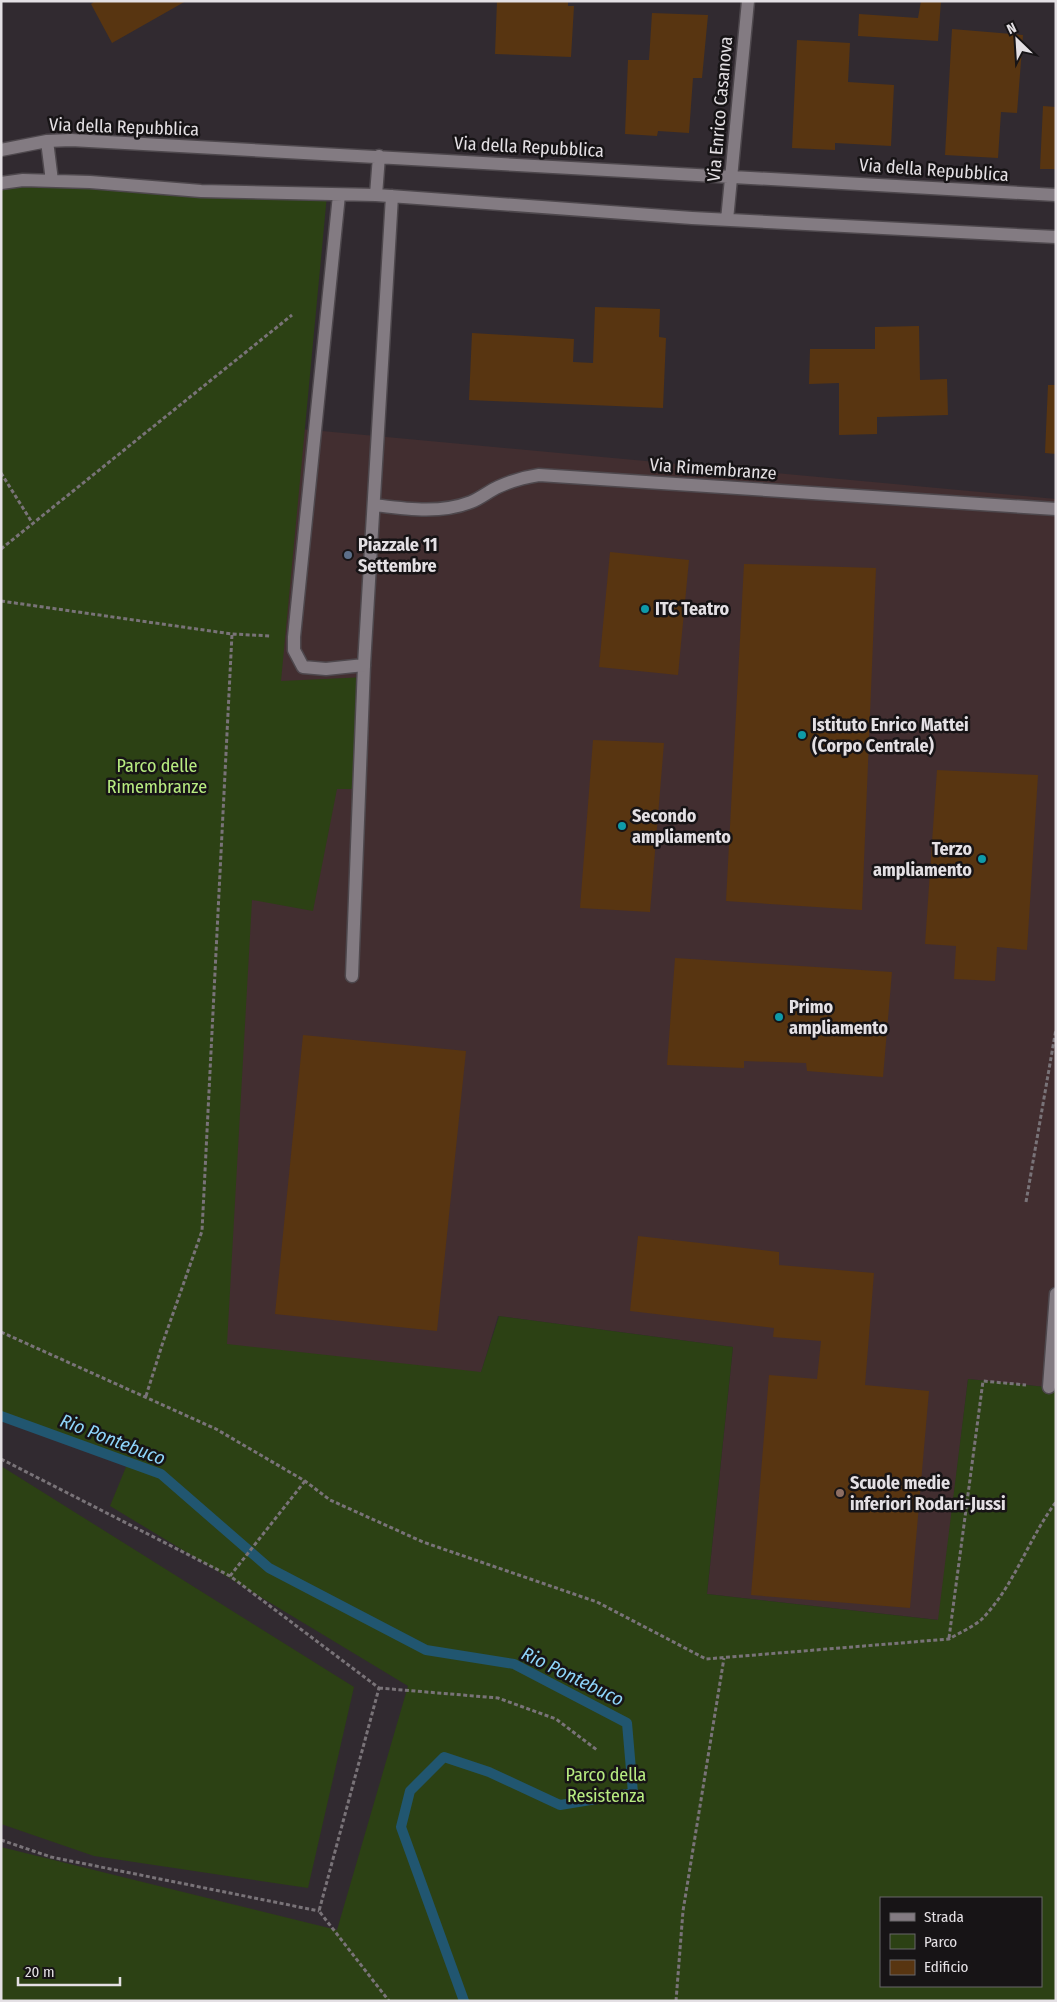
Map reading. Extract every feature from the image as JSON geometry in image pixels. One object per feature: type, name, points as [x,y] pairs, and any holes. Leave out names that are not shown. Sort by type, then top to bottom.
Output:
[{"type":"street","name":"Via Enrico Casanova","points":[[727,220],[748,1]]},
{"type":"street","name":"Via della Repubblica","points":[[1,150],[47,141],[71,140],[731,175],[1056,195]]},
{"type":"street","name":"Via della Repubblica","points":[[47,141],[52,180]]},
{"type":"street","points":[[376,195],[379,156]]},
{"type":"street","points":[[1,183],[52,180],[201,191],[376,195],[727,220],[1056,237]]},
{"type":"street","points":[[339,195],[294,650],[302,667],[326,669],[364,665]]},
{"type":"street","points":[[352,976],[364,665],[392,196]]},
{"type":"street","name":"Via Rimembranze","points":[[375,505],[422,510],[452,508],[473,502],[497,487],[523,478],[539,475],[1056,509]]},
{"type":"street","points":[[1049,1387],[1056,1294]]},
{"type":"path","points":[[1,549],[292,315]]},
{"type":"path","points":[[1,473],[33,524]]},
{"type":"path","points":[[1,601],[232,634],[294,636]]},
{"type":"path","points":[[146,1396],[162,1342],[202,1231],[232,634]]},
{"type":"path","points":[[1026,1202],[1056,1029]]},
{"type":"path","points":[[1,1332],[216,1429],[305,1481],[330,1500],[423,1542],[597,1602],[706,1659],[949,1639],[980,1620],[1005,1591],[1045,1516],[1056,1502]]},
{"type":"path","points":[[949,1639],[983,1381],[1049,1387]]},
{"type":"path","points":[[1,1459],[230,1576],[379,1688],[498,1698],[556,1719],[597,1750]]},
{"type":"path","points":[[230,1576],[305,1481]]},
{"type":"path","points":[[676,2001],[683,1911],[724,1658]]},
{"type":"path","points":[[319,1911],[379,1688]]},
{"type":"path","points":[[1,1840],[51,1857],[319,1911],[389,2001]]},
{"type":"shaded area","points":[[268,426],[1056,499],[1056,1388],[968,1379],[939,1620],[707,1594],[733,1347],[498,1316],[480,1376],[176,1352]]},
{"type":"green space","points":[[1,183],[327,195],[281,681],[367,677],[364,789],[337,789],[313,911],[252,900],[227,1344],[481,1372],[499,1316],[733,1347],[707,1594],[938,1620],[968,1379],[1056,1388],[1056,2001],[1,2001],[1,1847],[337,1930],[408,1686],[110,1506],[128,1462],[1,1416]]},
{"type":"green space","points":[[1,1466],[354,1687],[308,1888],[94,1856],[1,1824]]},
{"type":"building","points":[[95,1],[186,1],[112,43],[91,4]]},
{"type":"building","points":[[497,1],[568,1],[568,6],[574,6],[571,57],[495,54]]},
{"type":"building","points":[[921,1],[941,1],[938,41],[858,36],[859,14],[918,18]]},
{"type":"building","points":[[652,13],[708,15],[702,78],[693,78],[689,133],[658,131],[657,136],[625,134],[628,60],[649,60]]},
{"type":"building","points":[[952,29],[1023,35],[1017,113],[1001,112],[998,158],[945,155]]},
{"type":"building","points":[[797,40],[850,43],[848,82],[894,85],[891,146],[835,143],[835,150],[792,148]]},
{"type":"building","points":[[1043,106],[1056,107],[1056,169],[1040,169]]},
{"type":"building","points":[[595,307],[660,309],[659,337],[666,338],[663,408],[469,400],[472,333],[574,339],[573,362],[593,363]]},
{"type":"building","points":[[919,326],[920,380],[947,379],[948,415],[877,417],[877,434],[839,435],[839,383],[809,384],[810,349],[875,349],[875,327]]},
{"type":"building","points":[[1048,385],[1056,385],[1056,454],[1045,453]]},
{"type":"building","name":"ITC Teatro","points":[[610,552],[689,560],[678,675],[599,667]]},
{"type":"building","name":"Istituto Enrico Mattei (Corpo Centrale)","points":[[744,564],[876,568],[862,910],[726,901]]},
{"type":"building","name":"Secondo ampliamento","points":[[593,740],[664,743],[650,912],[580,908]]},
{"type":"building","name":"Terzo ampliamento","points":[[937,770],[1038,775],[1027,950],[997,947],[995,981],[954,979],[956,946],[925,944]]},
{"type":"building","name":"Primo ampliamento","points":[[675,958],[892,972],[883,1077],[807,1071],[806,1063],[744,1061],[744,1068],[667,1065]]},
{"type":"building","points":[[303,1035],[466,1051],[437,1331],[275,1314]]},
{"type":"building","name":"Scuole medie inferiori Rodari-Jussi","points":[[638,1236],[779,1252],[779,1265],[874,1273],[865,1385],[929,1391],[910,1608],[751,1595],[769,1375],[817,1379],[821,1341],[773,1337],[774,1328],[630,1311]]},
{"type":"waterway","name":"Rio Pontebuco","points":[[1,1416],[161,1474],[269,1568],[426,1650],[514,1664],[627,1723],[633,1793],[560,1805],[489,1772],[444,1757],[410,1791],[401,1827],[464,2001]]},
{"type":"place","name":"Piazzale 11 Settembre","points":[[348,555]]},
{"type":"place","name":"ITC Teatro","points":[[645,609]]},
{"type":"place","name":"Istituto Enrico Mattei (Corpo Centrale)","points":[[802,735]]},
{"type":"place","name":"Secondo ampliamento","points":[[622,826]]},
{"type":"place","name":"Terzo ampliamento","points":[[982,859]]},
{"type":"place","name":"Primo ampliamento","points":[[779,1017]]},
{"type":"place","name":"Scuole medie inferiori Rodari-Jussi","points":[[840,1493]]},
{"type":"park label","name":"Parco delle Rimembranze","points":[[157,776]]},
{"type":"park label","name":"Parco della Resistenza","points":[[606,1785]]}]
